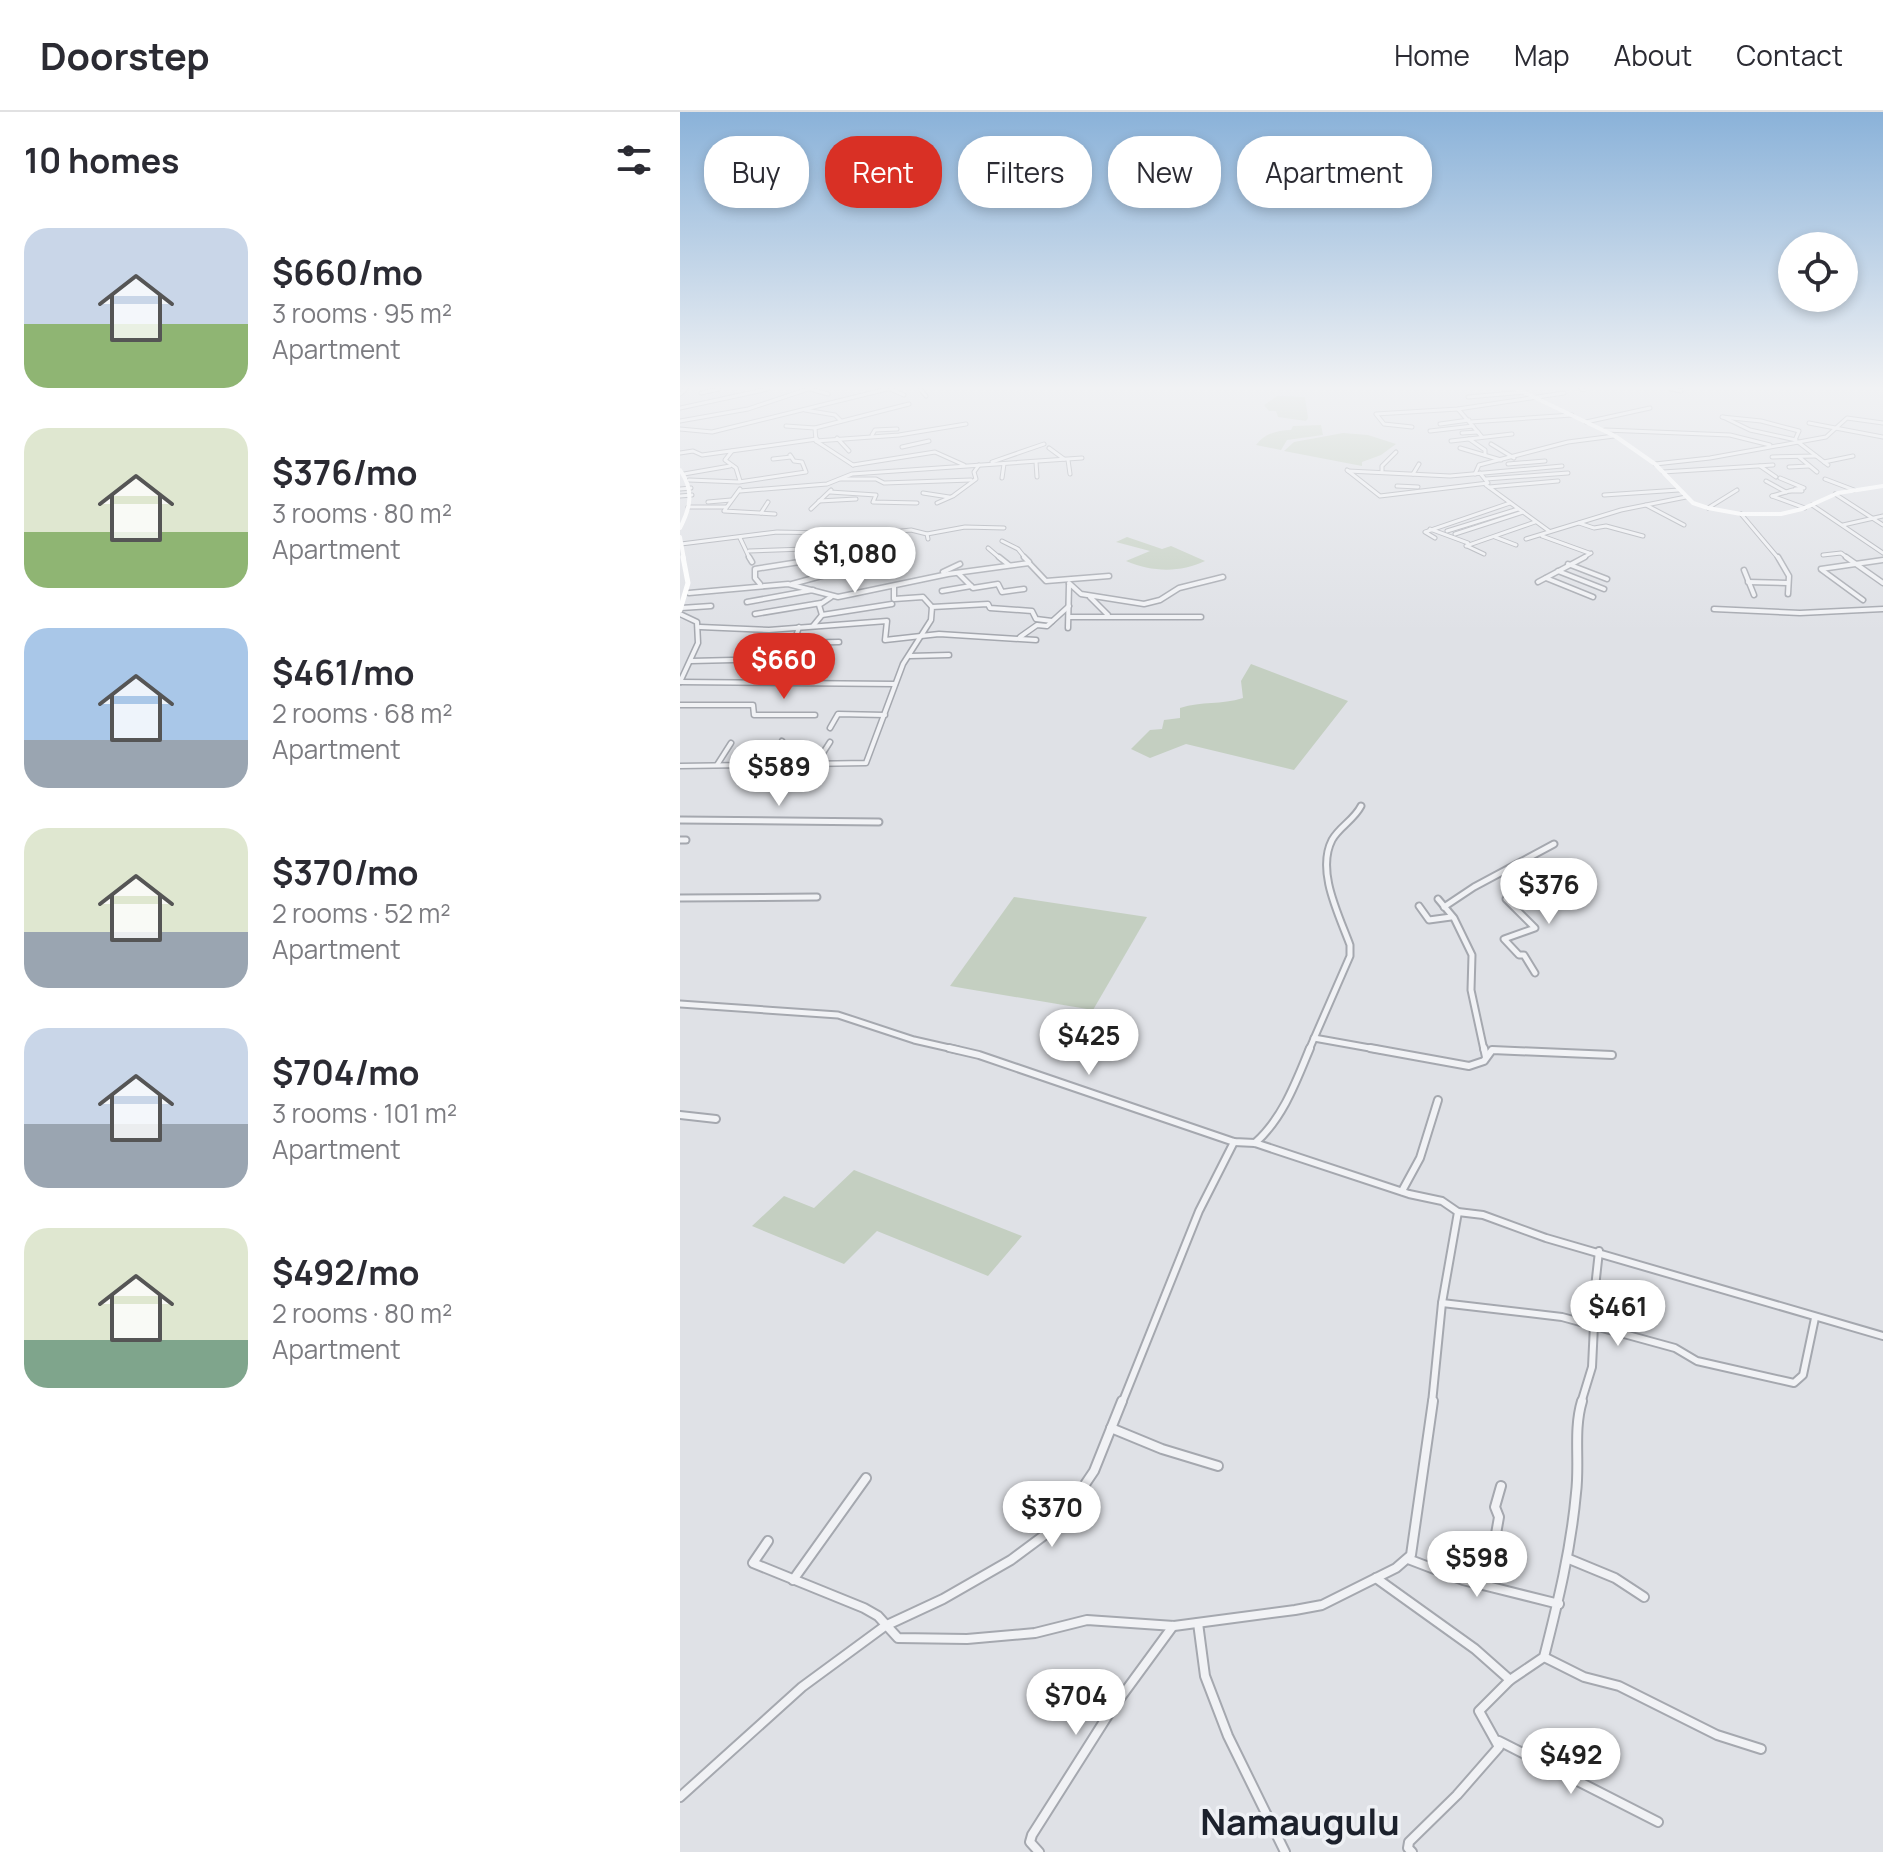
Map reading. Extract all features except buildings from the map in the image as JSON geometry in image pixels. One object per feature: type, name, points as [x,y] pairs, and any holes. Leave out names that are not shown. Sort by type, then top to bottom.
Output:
[{"type":"street","points":[[736,470],[742,485],[724,511],[775,514]]},
{"type":"street","points":[[689,480],[739,482],[805,470]]},
{"type":"street","points":[[740,491],[827,484],[852,474],[909,470]]},
{"type":"street","points":[[937,503],[976,479],[976,470]]},
{"type":"street","points":[[1002,478],[1003,470]]},
{"type":"street","points":[[1037,470],[1037,477]]},
{"type":"street","points":[[1347,470],[1377,495],[1435,488],[1558,481]]},
{"type":"street","points":[[1354,470],[1413,474],[1513,470]]},
{"type":"street","points":[[1413,474],[1415,470]]},
{"type":"street","points":[[1475,474],[1477,470]]},
{"type":"street","points":[[1663,472],[1692,470]]},
{"type":"street","points":[[1766,470],[1804,488],[1772,496],[1805,508]]},
{"type":"street","points":[[680,528],[692,492],[689,480],[681,472]]},
{"type":"street","points":[[1663,472],[1686,497],[1708,508],[1741,514],[1781,514],[1805,508],[1835,494],[1883,486]]},
{"type":"street","points":[[1480,473],[1487,484],[1550,532]]},
{"type":"street","points":[[1487,484],[1568,473]]},
{"type":"street","points":[[840,479],[876,479],[884,483],[971,480]]},
{"type":"street","points":[[1825,479],[1854,490]]},
{"type":"street","points":[[1766,481],[1792,490]]},
{"type":"street","points":[[811,509],[830,492],[831,486],[827,484]]},
{"type":"street","points":[[1397,486],[1435,488]]},
{"type":"street","points":[[680,489],[692,492]]},
{"type":"street","points":[[1604,495],[1679,490]]},
{"type":"street","points":[[1708,508],[1737,490]]},
{"type":"street","points":[[680,496],[692,492]]},
{"type":"street","points":[[830,492],[876,495],[873,502],[917,503]]},
{"type":"street","points":[[923,493],[950,497]]},
{"type":"street","points":[[1835,494],[1883,525]]},
{"type":"street","points":[[1526,539],[1645,504],[1686,497]]},
{"type":"street","points":[[819,501],[856,499]]},
{"type":"street","points":[[708,502],[731,500]]},
{"type":"street","points":[[761,513],[768,502]]},
{"type":"street","points":[[1435,538],[1425,532],[1510,503]]},
{"type":"street","points":[[1645,504],[1684,525]]},
{"type":"street","points":[[1812,505],[1883,553]]},
{"type":"street","points":[[680,512],[727,507]]},
{"type":"street","points":[[1447,531],[1521,510]]},
{"type":"street","points":[[1455,534],[1521,510]]},
{"type":"street","points":[[1741,514],[1749,530],[1766,544],[1788,574],[1788,594]]},
{"type":"street","points":[[1842,525],[1883,516]]},
{"type":"street","points":[[1484,554],[1466,546],[1535,522]]},
{"type":"street","points":[[1578,523],[1594,528],[1606,526],[1643,536]]},
{"type":"street","points":[[680,547],[777,532],[878,534],[911,530],[928,536],[965,527],[1004,528]]},
{"type":"street","points":[[1430,529],[1450,539],[1473,543]]},
{"type":"street","points":[[850,533],[855,546]]},
{"type":"street","points":[[1538,582],[1591,553],[1541,535]]},
{"type":"street","points":[[1494,536],[1516,545]]},
{"type":"street","points":[[680,537],[680,547],[690,577],[689,592],[680,611]]},
{"type":"street","points":[[740,538],[752,562]]},
{"type":"street","points":[[1002,541],[1018,549],[1046,581],[1109,576]]},
{"type":"street","points":[[749,551],[834,548]]},
{"type":"street","points":[[988,548],[1009,566]]},
{"type":"street","points":[[760,585],[755,578],[755,569],[859,552]]},
{"type":"street","points":[[1823,555],[1841,553],[1883,583]]},
{"type":"street","points":[[1863,600],[1821,569],[1883,560]]},
{"type":"street","points":[[982,561],[988,569]]},
{"type":"street","points":[[755,614],[821,603],[831,597],[894,587],[942,575],[1029,563]]},
{"type":"street","points":[[942,575],[960,564]]},
{"type":"street","points":[[1568,564],[1607,579]]},
{"type":"street","points":[[1744,570],[1754,595]]},
{"type":"street","points":[[1557,571],[1604,589]]},
{"type":"street","points":[[958,573],[973,588]]},
{"type":"street","points":[[680,592],[791,584],[825,575]]},
{"type":"street","points":[[1066,581],[1076,591],[1089,596],[1144,604],[1184,586],[1223,577]]},
{"type":"street","points":[[1545,578],[1593,597]]},
{"type":"street","points":[[1066,581],[1068,628]]},
{"type":"street","points":[[1748,582],[1787,583]]},
{"type":"street","points":[[791,584],[815,589],[831,597]]},
{"type":"street","points":[[942,591],[998,584],[1002,592],[1024,589]]},
{"type":"street","points":[[680,766],[866,763],[895,684],[931,620],[932,607],[923,597],[894,599],[894,587]]},
{"type":"street","points":[[747,602],[815,589]]},
{"type":"street","points":[[1089,596],[1102,612],[1110,616]]},
{"type":"street","points":[[821,603],[822,615]]},
{"type":"street","points":[[813,626],[822,615],[892,604]]},
{"type":"street","points":[[932,607],[988,604],[990,608],[1032,611],[1036,619],[1052,621]]},
{"type":"street","points":[[680,611],[711,606]]},
{"type":"street","points":[[1019,638],[1037,625],[1047,626],[1069,606]]},
{"type":"street","points":[[1714,609],[1800,613],[1883,609]]},
{"type":"street","points":[[680,611],[694,619],[700,627]]},
{"type":"street","points":[[1069,617],[1201,617]]},
{"type":"street","points":[[700,627],[799,627],[887,621],[885,640],[939,634],[1036,640]]},
{"type":"street","points":[[700,627],[691,661],[680,683],[895,684]]},
{"type":"street","points":[[789,658],[799,627]]},
{"type":"street","points":[[724,639],[728,628]]},
{"type":"street","points":[[937,640],[939,634]]},
{"type":"street","points":[[794,643],[839,642]]},
{"type":"street","points":[[790,649],[815,650]]},
{"type":"street","points":[[910,656],[949,655]]},
{"type":"street","points":[[691,661],[780,659]]},
{"type":"street","points":[[680,705],[753,705],[754,715],[815,715]]},
{"type":"street","points":[[830,728],[838,714],[885,715]]},
{"type":"street","points":[[772,765],[782,741]]},
{"type":"street","points":[[815,765],[830,742]]},
{"type":"street","points":[[717,765],[731,743]]},
{"type":"street","points":[[1255,1143],[1266,1133],[1288,1100],[1350,956],[1350,945],[1327,876],[1332,840],[1357,816],[1361,806]]},
{"type":"street","points":[[680,820],[879,822]]},
{"type":"street","points":[[1444,907],[1474,887],[1554,844]]},
{"type":"street","points":[[680,898],[817,897]]},
{"type":"street","points":[[1438,899],[1452,917],[1472,955],[1471,990],[1486,1058]]},
{"type":"street","points":[[1506,899],[1535,928],[1504,939],[1519,955],[1524,955],[1535,973]]},
{"type":"street","points":[[1419,906],[1429,920],[1452,917]]},
{"type":"street","points":[[680,1004],[838,1015],[914,1040],[979,1055],[1234,1142],[1255,1143],[1442,1201],[1458,1212],[1483,1215],[1546,1238],[1883,1336]]},
{"type":"street","points":[[1314,1038],[1469,1066],[1486,1058],[1492,1050],[1612,1055]]},
{"type":"street","points":[[1402,1191],[1413,1177],[1423,1155],[1438,1100]]},
{"type":"street","points":[[680,1115],[716,1119]]},
{"type":"street","points":[[680,1797],[802,1687],[885,1626],[957,1591],[1011,1560],[1046,1534],[1094,1471],[1199,1211],[1234,1142]]},
{"type":"street","points":[[768,1541],[753,1563],[864,1608],[878,1616],[898,1638],[967,1639],[1035,1633],[1087,1620],[1174,1626],[1322,1605],[1408,1559],[1414,1544],[1442,1303],[1458,1212]]},
{"type":"street","points":[[1599,1251],[1592,1367],[1577,1417],[1577,1488],[1569,1559],[1559,1604],[1544,1657],[1510,1680],[1479,1711],[1479,1717],[1498,1741],[1658,1822]]},
{"type":"street","points":[[1442,1303],[1514,1309],[1593,1325],[1675,1348],[1697,1361],[1794,1383],[1803,1375],[1815,1318]]},
{"type":"street","points":[[1111,1428],[1162,1449],[1218,1466]]},
{"type":"street","points":[[793,1580],[866,1478]]},
{"type":"street","points":[[1487,1585],[1499,1517],[1495,1507],[1501,1486]]},
{"type":"street","points":[[1408,1559],[1431,1571],[1559,1604]]},
{"type":"street","points":[[1569,1559],[1615,1578],[1644,1597]]},
{"type":"street","points":[[1376,1578],[1475,1649],[1510,1680]]},
{"type":"street","points":[[1198,1623],[1205,1676],[1228,1736],[1285,1852]]},
{"type":"street","points":[[1039,1852],[1030,1842],[1032,1835],[1110,1712],[1174,1626]]},
{"type":"street","points":[[1544,1657],[1584,1677],[1619,1686],[1717,1735],[1761,1749]]},
{"type":"street","points":[[1412,1852],[1408,1848],[1409,1842],[1457,1795],[1499,1747],[1498,1741]]},
{"type":"green space","points":[[1127,537],[1162,549],[1171,546],[1205,561],[1176,569],[1136,565],[1126,561],[1150,551],[1116,542]]},
{"type":"green space","points":[[1251,664],[1348,701],[1294,770],[1186,744],[1150,758],[1131,749],[1150,730],[1162,729],[1164,720],[1180,718],[1180,708],[1243,698],[1241,681]]},
{"type":"green space","points":[[1014,897],[1147,917],[1093,1010],[950,986]]},
{"type":"green space","points":[[854,1170],[1022,1236],[988,1276],[877,1231],[844,1264],[752,1226],[784,1196],[814,1208]]},
{"type":"district","name":"Namaugulu","points":[[1300,1821]]}]
